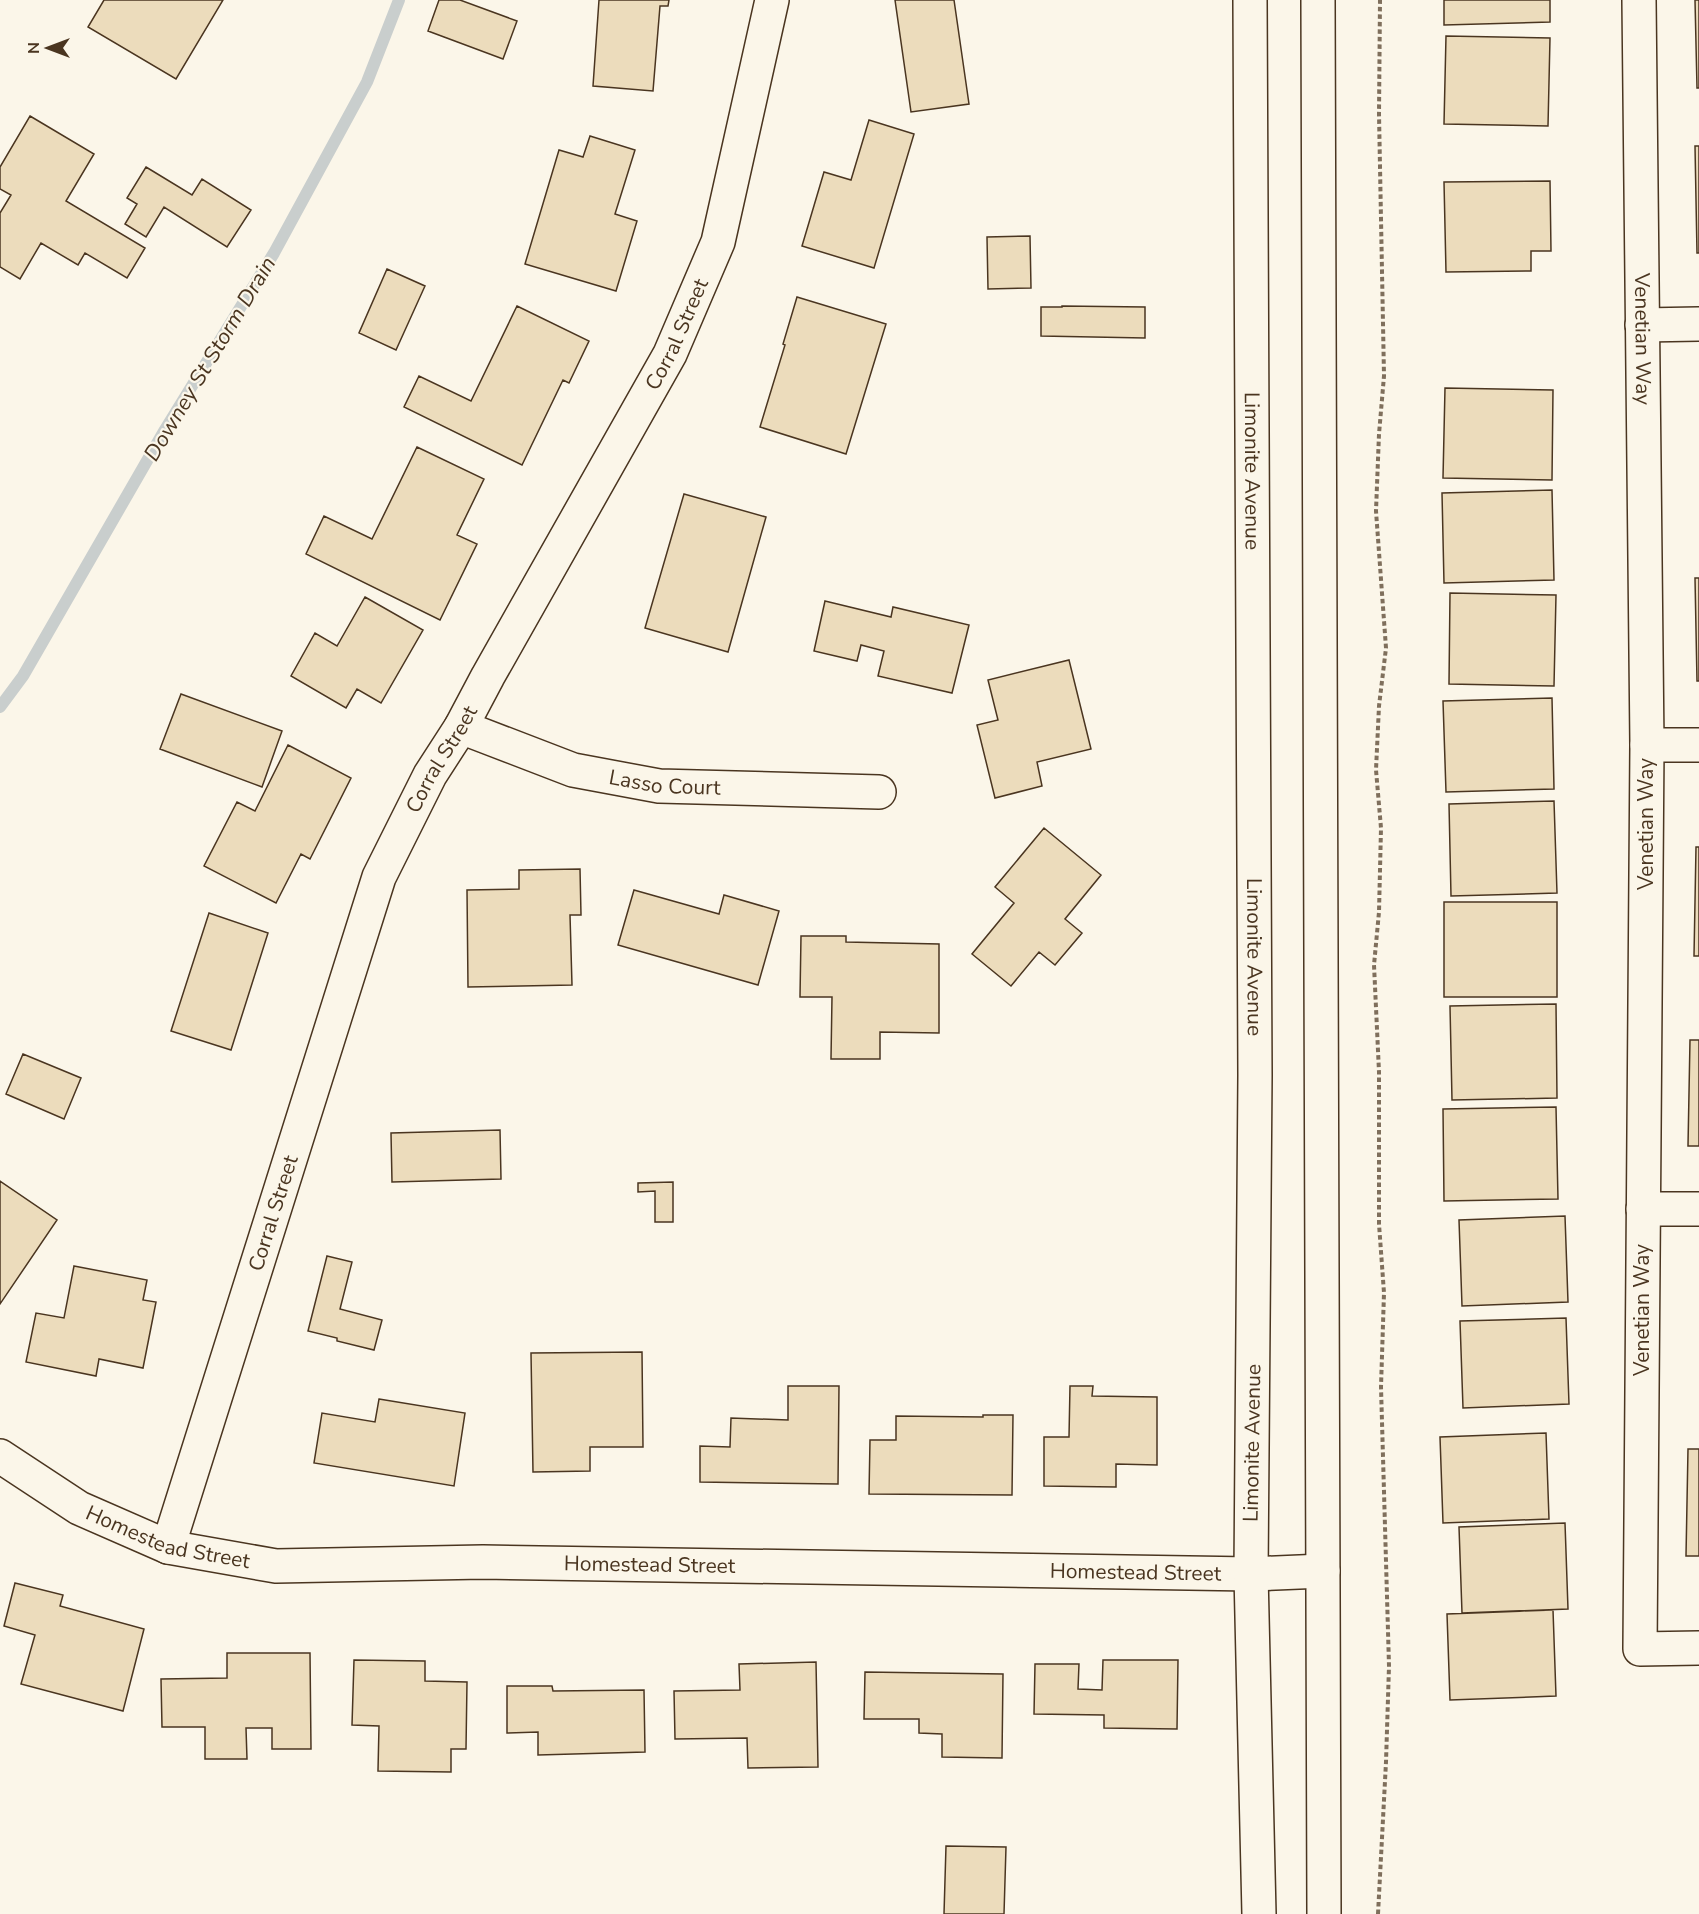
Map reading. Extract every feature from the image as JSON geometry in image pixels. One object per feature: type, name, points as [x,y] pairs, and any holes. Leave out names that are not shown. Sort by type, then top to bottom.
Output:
[{"type":"street","name":"Corral Street","points":[[168,1547],[379,878],[430,775],[461,727],[670,354],[718,242],[772,0]]},
{"type":"street","name":"Limonite Avenue","points":[[1250,0],[1255,1039],[1251,1574],[1259,1914]]},
{"type":"street","points":[[1318,0],[1324,1914]]},
{"type":"street","name":"Venetian Way","points":[[1639,0],[1647,745],[1640,1649],[1699,1648]]},
{"type":"street","points":[[1642,325],[1699,324]]},
{"type":"street","name":"Lasso Court","points":[[461,727],[573,770],[659,786],[879,792]]},
{"type":"street","points":[[1647,745],[1699,745]]},
{"type":"street","points":[[1643,1209],[1699,1209]]},
{"type":"street","name":"Homestead Street","points":[[0,1455],[79,1508],[168,1547],[276,1566],[483,1562],[1251,1574],[1323,1571]]},
{"type":"path","points":[[1378,1914],[1389,1666],[1381,1387],[1384,1293],[1379,1224],[1379,1072],[1374,965],[1379,912],[1381,828],[1376,770],[1379,706],[1386,648],[1376,511],[1384,376],[1379,114],[1380,0]]},
{"type":"building","points":[[104,0],[223,0],[176,79],[88,27]]},
{"type":"building","points":[[439,0],[460,0],[517,21],[503,59],[428,31]]},
{"type":"building","points":[[599,0],[669,0],[668,6],[660,6],[653,91],[593,86]]},
{"type":"building","points":[[895,0],[954,0],[969,104],[911,112]]},
{"type":"building","points":[[1444,0],[1550,0],[1550,22],[1444,25]]},
{"type":"building","points":[[1695,0],[1699,0],[1699,88],[1697,88]]},
{"type":"building","points":[[1446,36],[1550,38],[1548,126],[1444,124]]},
{"type":"building","points":[[30,116],[94,154],[66,201],[145,248],[127,278],[85,253],[78,265],[41,243],[20,279],[0,267],[0,213],[11,195],[0,189],[0,167]]},
{"type":"building","points":[[869,120],[914,134],[874,268],[802,246],[824,172],[851,180]]},
{"type":"building","points":[[590,136],[635,150],[615,214],[637,221],[616,291],[525,264],[559,150],[583,157]]},
{"type":"building","points":[[1695,146],[1699,146],[1699,253],[1697,253]]},
{"type":"building","points":[[146,167],[192,195],[202,179],[251,210],[227,247],[164,207],[146,237],[125,224],[137,204],[127,198]]},
{"type":"building","points":[[1550,181],[1551,251],[1531,251],[1531,271],[1446,272],[1444,182]]},
{"type":"building","points":[[1030,236],[1031,288],[988,289],[987,237]]},
{"type":"building","points":[[387,269],[425,286],[396,350],[359,333]]},
{"type":"building","points":[[797,297],[886,324],[846,454],[760,427]]},
{"type":"building","points":[[517,306],[589,341],[569,383],[563,380],[522,465],[404,407],[419,376],[471,401]]},
{"type":"building","points":[[1041,307],[1145,307],[1145,338],[1041,336]]},
{"type":"building","points":[[1445,388],[1553,390],[1552,480],[1443,478]]},
{"type":"building","points":[[417,447],[484,479],[457,535],[477,544],[440,620],[306,554],[324,516],[372,539]]},
{"type":"building","points":[[1552,490],[1554,580],[1444,583],[1442,493]]},
{"type":"building","points":[[684,494],[766,517],[728,652],[645,628]]},
{"type":"building","points":[[1695,578],[1699,578],[1699,681],[1697,681]]},
{"type":"building","points":[[1450,593],[1556,595],[1554,686],[1449,684]]},
{"type":"building","points":[[365,597],[423,630],[381,703],[357,689],[346,708],[291,676],[315,633],[337,646]]},
{"type":"building","points":[[825,601],[891,617],[893,607],[969,625],[952,693],[878,676],[884,651],[861,645],[857,661],[814,651]]},
{"type":"building","points":[[1069,660],[1091,749],[1037,762],[1042,786],[995,798],[977,725],[998,720],[988,680]]},
{"type":"building","points":[[181,694],[282,731],[262,787],[160,749]]},
{"type":"building","points":[[1552,698],[1554,789],[1446,792],[1443,701]]},
{"type":"building","points":[[288,745],[351,778],[310,859],[301,854],[276,903],[204,866],[237,802],[255,811]]},
{"type":"building","points":[[1554,801],[1557,893],[1451,896],[1449,804]]},
{"type":"building","points":[[1044,828],[1101,875],[1065,919],[1082,933],[1055,965],[1039,952],[1011,986],[972,954],[1014,903],[995,887]]},
{"type":"building","points":[[1696,847],[1699,847],[1699,956],[1694,956]]},
{"type":"building","points":[[580,869],[581,915],[570,915],[572,985],[468,987],[467,890],[519,889],[519,870]]},
{"type":"building","points":[[634,890],[719,914],[724,895],[779,911],[758,985],[618,945]]},
{"type":"building","points":[[1444,902],[1557,902],[1557,997],[1444,997]]},
{"type":"building","points":[[209,913],[268,933],[231,1050],[171,1031]]},
{"type":"building","points":[[801,936],[846,936],[846,942],[939,944],[939,1033],[880,1032],[880,1059],[831,1059],[832,997],[800,997]]},
{"type":"building","points":[[1556,1004],[1557,1098],[1452,1100],[1450,1006]]},
{"type":"building","points":[[1690,1040],[1699,1040],[1699,1146],[1688,1146]]},
{"type":"building","points":[[23,1054],[81,1078],[64,1119],[6,1094]]},
{"type":"building","points":[[1556,1107],[1558,1199],[1444,1201],[1443,1109]]},
{"type":"building","points":[[500,1130],[501,1179],[392,1182],[391,1133]]},
{"type":"building","points":[[0,1181],[57,1220],[0,1304]]},
{"type":"building","points":[[673,1182],[673,1222],[655,1222],[655,1191],[638,1192],[638,1183]]},
{"type":"building","points":[[1565,1216],[1568,1302],[1462,1306],[1459,1220]]},
{"type":"building","points":[[327,1256],[352,1262],[340,1309],[382,1320],[374,1350],[308,1331]]},
{"type":"building","points":[[74,1266],[147,1280],[143,1300],[156,1302],[143,1368],[99,1359],[96,1376],[26,1362],[36,1313],[64,1318]]},
{"type":"building","points":[[1566,1318],[1569,1404],[1463,1408],[1460,1321]]},
{"type":"building","points":[[642,1352],[643,1447],[590,1447],[590,1471],[533,1472],[531,1353]]},
{"type":"building","points":[[788,1386],[839,1386],[838,1484],[700,1482],[700,1446],[730,1447],[731,1418],[788,1420]]},
{"type":"building","points":[[1070,1386],[1093,1386],[1092,1396],[1157,1397],[1157,1465],[1116,1464],[1116,1487],[1044,1486],[1044,1437],[1069,1437]]},
{"type":"building","points":[[379,1399],[465,1413],[454,1486],[314,1463],[322,1413],[375,1422]]},
{"type":"building","points":[[983,1415],[1013,1415],[1012,1495],[869,1494],[870,1440],[896,1440],[896,1416],[983,1417]]},
{"type":"building","points":[[1546,1433],[1549,1519],[1443,1523],[1440,1437]]},
{"type":"building","points":[[1688,1449],[1699,1449],[1699,1556],[1686,1556]]},
{"type":"building","points":[[1565,1523],[1568,1609],[1462,1613],[1459,1527]]},
{"type":"building","points":[[15,1583],[63,1595],[60,1606],[144,1629],[123,1711],[21,1684],[35,1635],[4,1626]]},
{"type":"building","points":[[1553,1610],[1556,1696],[1450,1700],[1447,1614]]},
{"type":"building","points":[[227,1653],[310,1653],[311,1749],[272,1749],[272,1728],[246,1728],[247,1759],[205,1759],[205,1727],[162,1727],[161,1679],[227,1678]]},
{"type":"building","points":[[354,1660],[425,1661],[425,1681],[467,1682],[466,1749],[451,1749],[451,1772],[378,1771],[379,1726],[352,1725]]},
{"type":"building","points":[[1103,1660],[1178,1660],[1177,1729],[1104,1728],[1104,1715],[1034,1714],[1035,1664],[1079,1664],[1078,1689],[1102,1690]]},
{"type":"building","points":[[816,1662],[818,1767],[748,1768],[747,1738],[675,1739],[674,1691],[740,1690],[739,1664]]},
{"type":"building","points":[[865,1672],[1003,1674],[1002,1758],[942,1757],[942,1734],[919,1733],[919,1719],[864,1719]]},
{"type":"building","points":[[507,1686],[552,1686],[553,1691],[644,1690],[645,1752],[538,1755],[538,1732],[507,1733]]},
{"type":"building","points":[[946,1846],[1006,1847],[1004,1914],[944,1914]]},
{"type":"waterway","name":"Downey St Storm Drain","points":[[0,707],[23,676],[163,433],[274,253],[367,82],[399,0]]}]
